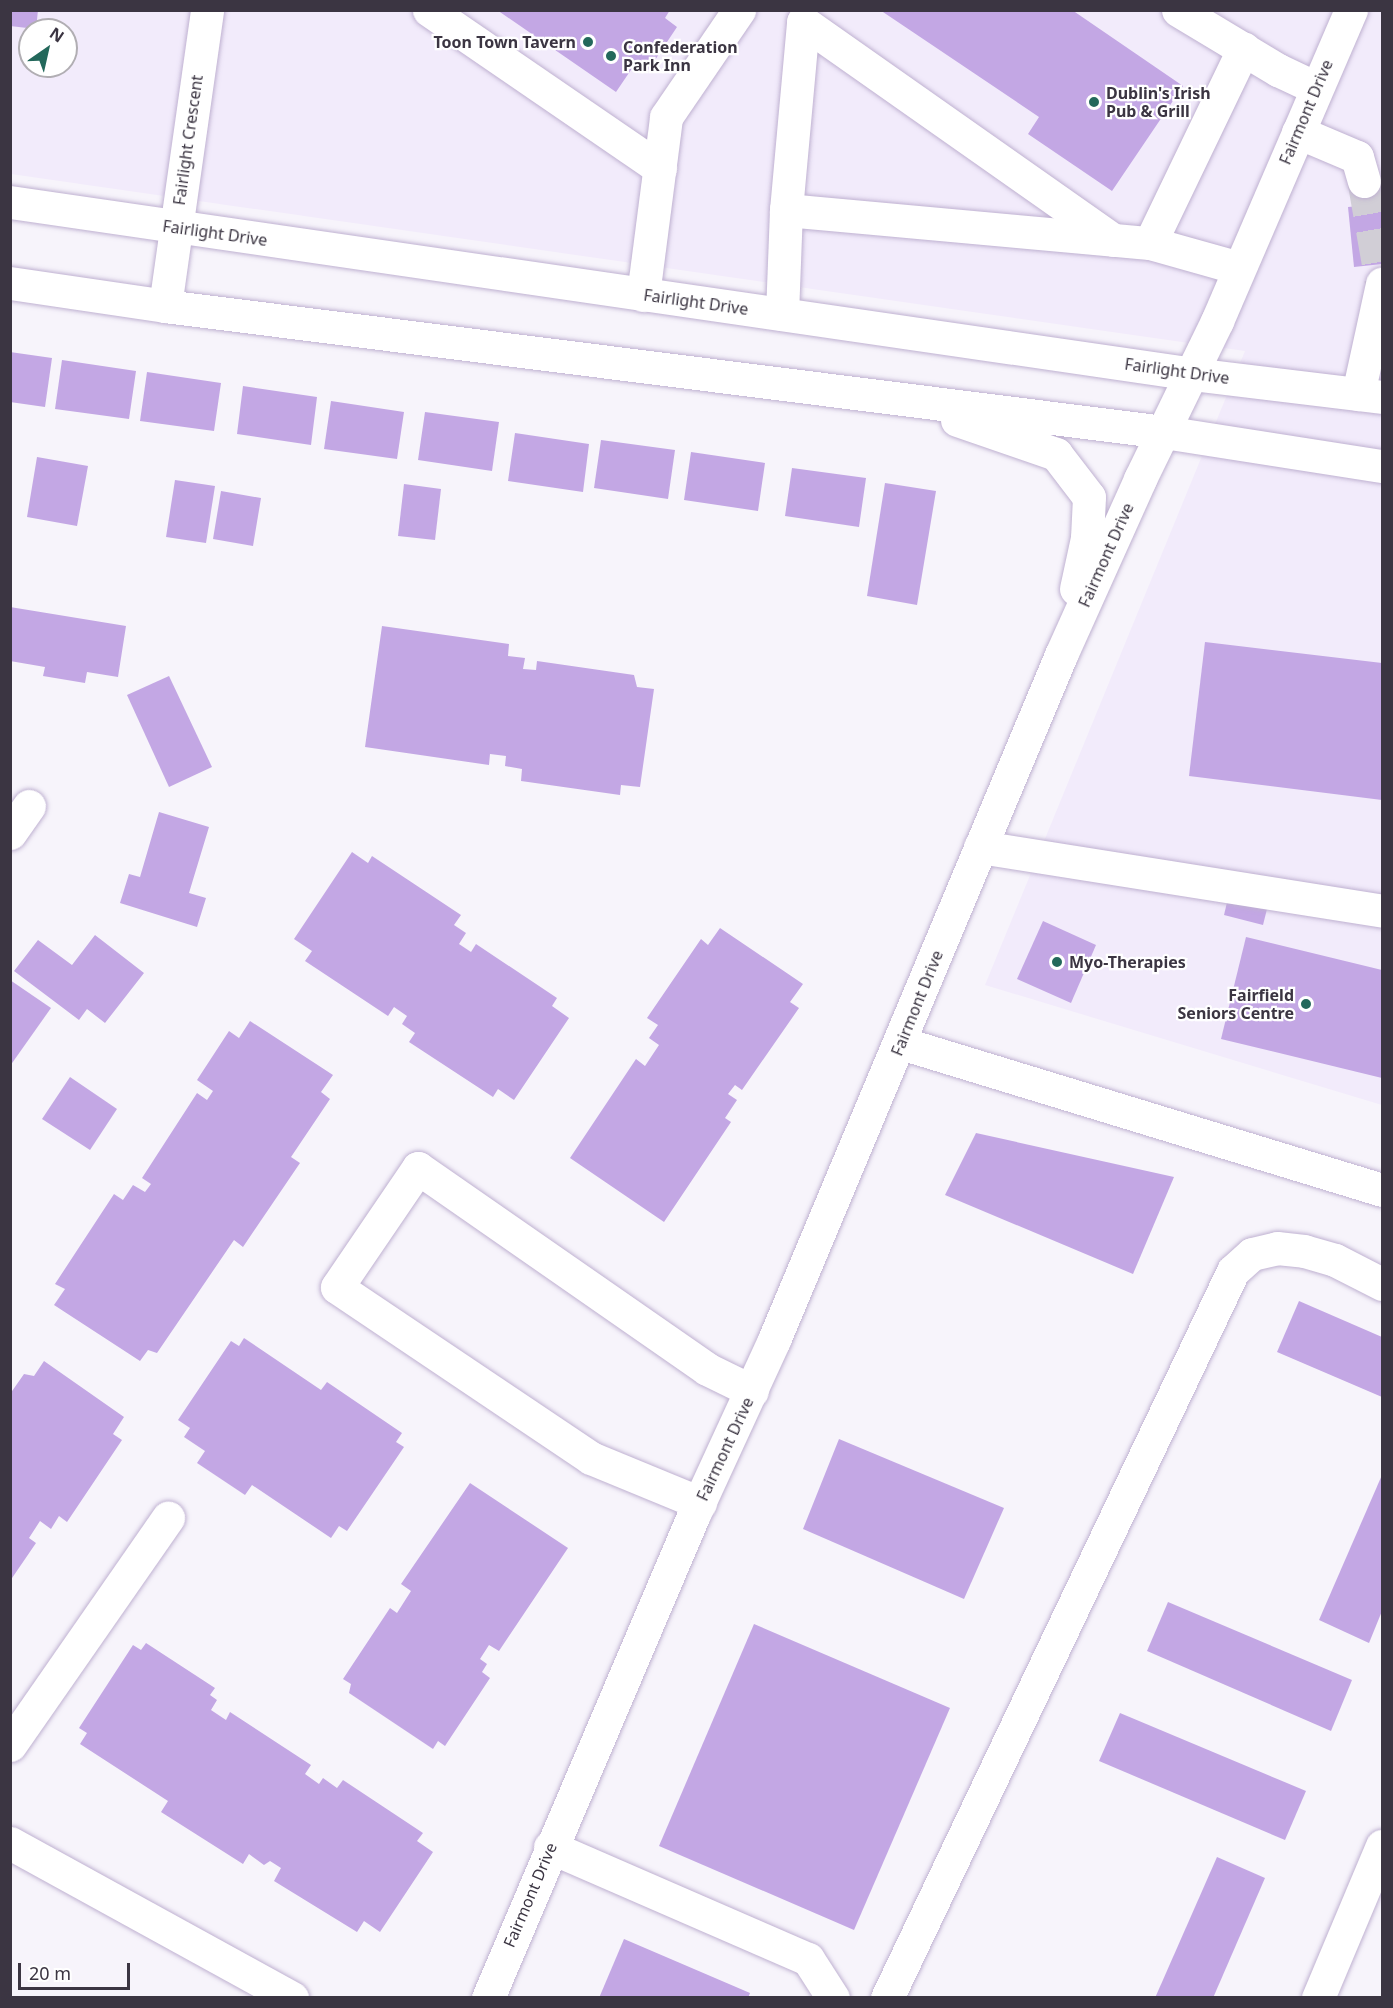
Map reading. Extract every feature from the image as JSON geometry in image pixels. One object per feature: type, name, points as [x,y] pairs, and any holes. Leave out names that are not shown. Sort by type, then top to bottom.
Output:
[{"type":"main road","name":"Fairlight Crescent","points":[[165,306],[207,10]]},
{"type":"main road","points":[[429,10],[660,168]]},
{"type":"main road","points":[[643,295],[666,117],[739,10]]},
{"type":"main road","points":[[1178,10],[1316,88]]},
{"type":"main road","name":"Fairmont Drive","points":[[488,1998],[550,1846],[700,1503],[752,1391],[901,1043],[1061,655],[1193,374],[1351,10]]},
{"type":"main road","points":[[782,314],[795,16]]},
{"type":"main road","points":[[795,16],[1113,240]]},
{"type":"main road","points":[[1150,243],[1244,48]]},
{"type":"main road","points":[[1298,132],[1357,157],[1364,182]]},
{"type":"main road","name":"Fairlight Drive","points":[[10,202],[175,228],[1193,374],[1370,395]]},
{"type":"main road","points":[[786,210],[1150,243],[1239,268]]},
{"type":"main road","points":[[10,283],[165,306],[1164,432],[1383,466]]},
{"type":"main road","points":[[1370,395],[1382,284]]},
{"type":"main road","points":[[884,396],[1056,454],[1089,497],[1087,538],[1061,655]]},
{"type":"main road","points":[[10,833],[29,806]]},
{"type":"main road","points":[[980,847],[1383,911]]},
{"type":"main road","points":[[901,1043],[1383,1190]]},
{"type":"main road","points":[[700,1503],[591,1458],[337,1287],[418,1168],[707,1369],[752,1391]]},
{"type":"main road","points":[[888,1998],[1233,1271],[1252,1254],[1277,1248],[1304,1251],[1335,1260],[1383,1284]]},
{"type":"main road","points":[[10,1745],[168,1518]]},
{"type":"main road","points":[[10,1843],[292,1998]]},
{"type":"main road","points":[[550,1846],[808,1959],[833,1998]]},
{"type":"main road","points":[[1318,1998],[1383,1846]]},
{"type":"shaded area","points":[[11,11],[1382,11],[1382,1105],[985,985],[1245,351],[11,174]]},
{"type":"building","points":[[10,10],[38,10],[37,18],[18,18],[18,27],[10,26]]},
{"type":"building","name":"Confederation Park Inn","points":[[497,10],[670,10],[665,18],[677,27],[647,72],[635,64],[616,92]]},
{"type":"building","name":"Dublin's Irish Pub & Grill","points":[[880,10],[1072,10],[1183,86],[1112,191],[1028,134],[1039,117]]},
{"type":"building","points":[[1382,204],[1382,264],[1354,267],[1348,207]]},
{"type":"building","points":[[10,352],[52,358],[45,407],[10,402]]},
{"type":"building","points":[[62,360],[136,371],[129,419],[55,409]]},
{"type":"building","points":[[147,372],[221,383],[214,431],[140,421]]},
{"type":"building","points":[[243,386],[317,397],[311,445],[237,434]]},
{"type":"building","points":[[331,401],[404,412],[397,459],[324,449]]},
{"type":"building","points":[[425,412],[499,422],[492,471],[418,460]]},
{"type":"building","points":[[515,433],[589,444],[583,492],[508,481]]},
{"type":"building","points":[[601,440],[675,450],[668,499],[594,488]]},
{"type":"building","points":[[691,452],[765,463],[758,511],[684,500]]},
{"type":"building","points":[[37,457],[88,466],[77,526],[27,517]]},
{"type":"building","points":[[792,468],[866,478],[859,527],[785,516]]},
{"type":"building","points":[[175,480],[215,486],[206,543],[166,537]]},
{"type":"building","points":[[885,483],[936,491],[917,605],[867,596]]},
{"type":"building","points":[[404,484],[441,489],[435,540],[398,536]]},
{"type":"building","points":[[221,491],[261,498],[253,546],[213,539]]},
{"type":"building","points":[[10,607],[126,626],[118,677],[87,672],[85,683],[43,676],[45,667],[10,661]]},
{"type":"building","points":[[382,626],[509,644],[508,656],[525,658],[523,669],[536,670],[537,661],[634,675],[637,687],[654,689],[640,787],[621,785],[620,795],[521,781],[522,769],[505,766],[506,756],[490,754],[489,765],[365,747]]},
{"type":"building","points":[[1205,642],[1382,663],[1382,800],[1189,776]]},
{"type":"building","points":[[169,676],[212,767],[169,787],[127,695]]},
{"type":"building","points":[[159,812],[209,827],[189,893],[206,898],[197,927],[120,903],[129,874],[140,877]]},
{"type":"building","points":[[352,852],[368,863],[372,856],[461,915],[454,925],[466,933],[459,944],[471,952],[476,944],[557,998],[552,1006],[569,1018],[514,1100],[498,1089],[493,1097],[409,1042],[415,1033],[402,1024],[407,1016],[394,1007],[388,1016],[305,961],[312,951],[294,939]]},
{"type":"building","points":[[1229,894],[1268,905],[1263,925],[1224,915]]},
{"type":"building","name":"Myo-Therapies","points":[[1043,921],[1096,945],[1071,1003],[1017,979]]},
{"type":"building","points":[[720,928],[803,984],[790,1002],[799,1008],[742,1090],[735,1085],[728,1094],[737,1100],[725,1118],[731,1122],[664,1222],[570,1158],[636,1059],[645,1066],[659,1045],[649,1038],[658,1025],[647,1018],[701,939],[708,945]]},
{"type":"building","points":[[95,935],[144,973],[105,1023],[87,1009],[79,1020],[14,971],[38,940],[72,965]]},
{"type":"building","name":"Fairfield Seniors Centre","points":[[1246,937],[1382,970],[1382,1078],[1221,1039]]},
{"type":"building","points":[[10,980],[51,1008],[10,1066]]},
{"type":"building","points":[[250,1021],[333,1075],[321,1092],[330,1099],[291,1157],[300,1163],[243,1247],[234,1240],[157,1353],[148,1350],[140,1361],[54,1305],[65,1289],[55,1284],[114,1194],[123,1200],[133,1185],[145,1192],[151,1184],[142,1178],[197,1093],[207,1100],[213,1091],[197,1080],[229,1031],[239,1038]]},
{"type":"building","points":[[70,1077],[117,1109],[90,1150],[42,1119]]},
{"type":"building","points":[[976,1133],[1174,1177],[1133,1274],[945,1195]]},
{"type":"building","points":[[1299,1301],[1382,1337],[1382,1397],[1277,1352]]},
{"type":"building","points":[[244,1338],[321,1390],[327,1382],[402,1433],[396,1442],[404,1447],[347,1531],[339,1526],[331,1538],[252,1485],[245,1495],[197,1463],[205,1451],[184,1437],[190,1428],[178,1420],[231,1341],[239,1346]]},
{"type":"building","points":[[44,1361],[124,1417],[113,1434],[122,1440],[67,1522],[59,1516],[51,1529],[40,1521],[29,1538],[36,1543],[10,1581],[10,1394],[24,1374],[34,1376]]},
{"type":"building","points":[[839,1439],[1004,1508],[964,1599],[803,1529]]},
{"type":"building","points":[[1382,1475],[1382,1611],[1369,1643],[1319,1620]]},
{"type":"building","points":[[470,1483],[568,1548],[499,1651],[489,1645],[480,1659],[487,1664],[482,1672],[490,1678],[445,1746],[438,1741],[433,1749],[349,1693],[351,1684],[343,1679],[390,1608],[397,1613],[411,1591],[401,1584]]},
{"type":"building","points":[[1168,1602],[1352,1680],[1331,1731],[1147,1651]]},
{"type":"building","points":[[754,1624],[950,1708],[854,1930],[659,1846]]},
{"type":"building","points":[[146,1643],[215,1688],[210,1695],[217,1700],[211,1710],[226,1720],[230,1712],[311,1765],[305,1774],[319,1784],[323,1778],[337,1788],[343,1780],[423,1833],[417,1841],[433,1852],[380,1932],[364,1921],[357,1932],[274,1881],[281,1868],[270,1861],[264,1865],[249,1854],[243,1864],[161,1812],[168,1801],[80,1744],[87,1733],[79,1728],[133,1645],[141,1650]]},
{"type":"building","points":[[1120,1713],[1306,1791],[1285,1840],[1099,1761]]},
{"type":"building","points":[[1217,1857],[1265,1878],[1213,1998],[1155,1998]]},
{"type":"building","points":[[624,1939],[750,1993],[748,1998],[599,1998]]},
{"type":"tunnel","points":[[1364,181],[1382,284]]},
{"type":"place","name":"Toon Town Tavern","points":[[588,42]]},
{"type":"place","name":"Confederation Park Inn","points":[[611,56]]},
{"type":"place","name":"Dublin's Irish Pub & Grill","points":[[1094,102]]},
{"type":"place","name":"Myo-Therapies","points":[[1057,962]]},
{"type":"place","name":"Fairfield Seniors Centre","points":[[1306,1004]]}]
